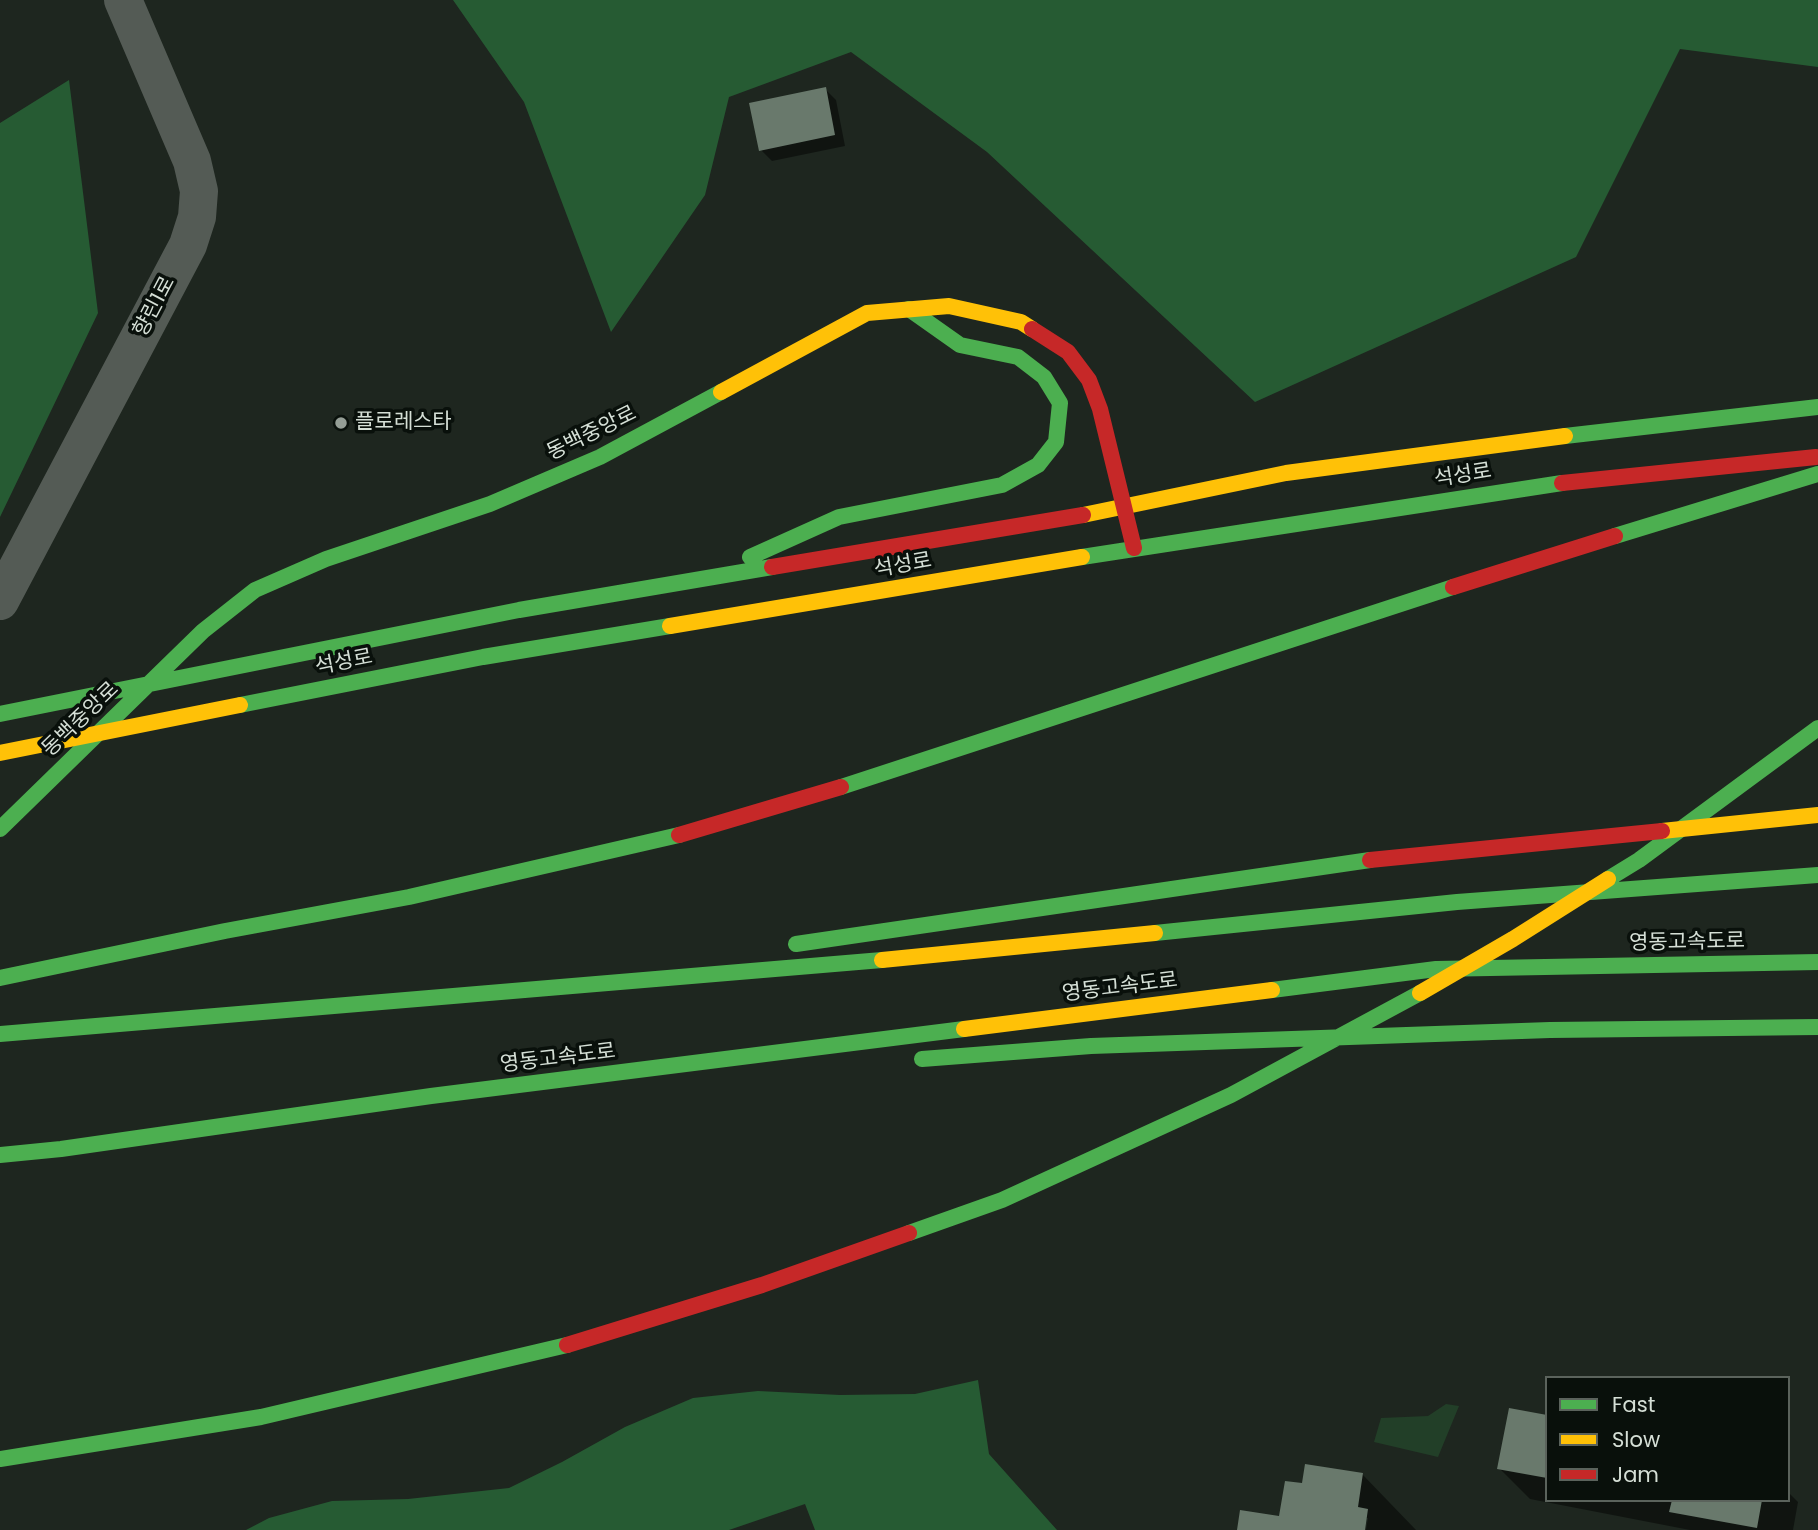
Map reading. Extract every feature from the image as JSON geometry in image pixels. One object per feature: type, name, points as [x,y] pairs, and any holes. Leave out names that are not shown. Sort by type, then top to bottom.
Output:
[{"type":"main road","name":"동백중앙로","points":[[0,829],[203,631],[255,590],[326,559],[489,504],[600,457],[867,313],[949,306],[1021,322],[1068,352],[1089,380],[1100,409],[1134,548]]},
{"type":"main road","points":[[701,580],[839,517],[1002,485],[1038,465],[1056,442],[1060,403],[1044,377],[1018,357],[960,345],[909,309]]},
{"type":"main road","points":[[0,713],[519,610],[1124,508],[1286,473],[1524,441],[1818,407]]},
{"type":"main road","name":"석성로","points":[[0,753],[483,657],[1134,548],[1528,487],[1818,457]]},
{"type":"main road","points":[[0,978],[225,930],[409,897],[656,841],[800,801],[1218,666],[1383,608],[1818,474]]},
{"type":"main road","points":[[0,1459],[261,1417],[549,1350],[762,1284],[1002,1200],[1231,1095],[1514,939],[1639,860],[1818,727]]},
{"type":"main road","points":[[784,946],[1336,863],[1818,815]]},
{"type":"main road","points":[[0,1034],[911,958],[1457,902],[1818,875]]},
{"type":"main road","points":[[452,996],[701,959]]},
{"type":"main road","name":"영동고속도로","points":[[0,1155],[61,1149],[431,1096],[1436,969],[1818,962]]},
{"type":"main road","points":[[912,1059],[1105,1045],[1550,1030],[1818,1027]]},
{"type":"main road","name":"영동고속도로","points":[[431,1096],[761,1071]]},
{"type":"street","name":"향린1로","points":[[0,601],[188,245],[197,217],[199,191],[191,161],[122,0]]},
{"type":"green space","points":[[453,0],[1818,0],[1818,67],[1680,49],[1576,257],[1255,402],[987,152],[851,52],[729,97],[705,195],[611,332],[524,102]]},
{"type":"green space","points":[[69,80],[98,313],[0,517],[0,123]]},
{"type":"green space","points":[[978,1380],[989,1454],[1057,1530],[815,1530],[805,1504],[729,1530],[246,1530],[269,1518],[332,1501],[408,1499],[509,1488],[625,1427],[693,1398],[758,1391],[840,1395],[915,1394]]},
{"type":"green space","points":[[1446,1404],[1459,1406],[1438,1457],[1374,1442],[1381,1418],[1428,1416]]},
{"type":"building","points":[[826,87],[835,135],[759,151],[749,103]]},
{"type":"building","points":[[1509,1408],[1545,1415],[1545,1478],[1497,1469]]},
{"type":"building","points":[[1305,1464],[1363,1473],[1358,1507],[1368,1509],[1365,1530],[1237,1530],[1240,1510],[1279,1516],[1285,1481],[1302,1483]]},
{"type":"building","points":[[1672,1502],[1762,1502],[1757,1528],[1669,1512]]},
{"type":"traffic: fast","points":[[750,557],[839,517],[1002,485],[1038,465],[1056,442],[1060,403],[1044,377],[1018,357],[960,345],[909,309]]},
{"type":"traffic: fast","points":[[0,829],[203,631],[255,590],[326,559],[490,504],[600,457],[721,392]]},
{"type":"traffic: fast","points":[[1565,436],[1818,407]]},
{"type":"traffic: fast","points":[[1615,536],[1818,474]]},
{"type":"traffic: fast","points":[[1082,557],[1562,483]]},
{"type":"traffic: fast","points":[[0,714],[519,610],[772,567]]},
{"type":"traffic: fast","points":[[841,787],[1453,587]]},
{"type":"traffic: fast","points":[[240,705],[483,657],[670,626]]},
{"type":"traffic: fast","points":[[1608,879],[1639,860],[1818,728]]},
{"type":"traffic: fast","points":[[0,978],[225,931],[409,897],[679,835]]},
{"type":"traffic: fast","points":[[796,944],[1370,860]]},
{"type":"traffic: fast","points":[[1155,933],[1457,902],[1818,875]]},
{"type":"traffic: fast","points":[[0,1034],[882,960]]},
{"type":"traffic: fast","points":[[1272,990],[1436,969],[1818,962]]},
{"type":"traffic: fast","points":[[909,1233],[1002,1200],[1231,1095],[1420,993]]},
{"type":"traffic: fast","points":[[922,1059],[1091,1046],[1550,1030],[1818,1027]]},
{"type":"traffic: fast","points":[[0,1155],[61,1149],[431,1096],[964,1029]]},
{"type":"traffic: fast","points":[[0,1459],[261,1417],[567,1345]]},
{"type":"traffic: slow","points":[[721,392],[867,313],[949,306],[1021,322],[1032,329]]},
{"type":"traffic: slow","points":[[1083,515],[1286,473],[1565,436]]},
{"type":"traffic: slow","points":[[670,626],[1082,557]]},
{"type":"traffic: slow","points":[[0,753],[240,705]]},
{"type":"traffic: slow","points":[[1662,831],[1818,815]]},
{"type":"traffic: slow","points":[[1420,993],[1608,879]]},
{"type":"traffic: slow","points":[[882,960],[1155,933]]},
{"type":"traffic: slow","points":[[964,1029],[1272,990]]},
{"type":"traffic: jam","points":[[1032,329],[1068,352],[1089,380],[1100,409],[1134,548]]},
{"type":"traffic: jam","points":[[1562,483],[1816,457]]},
{"type":"traffic: jam","points":[[772,567],[1083,515]]},
{"type":"traffic: jam","points":[[1453,587],[1615,536]]},
{"type":"traffic: jam","points":[[679,835],[841,787]]},
{"type":"traffic: jam","points":[[1370,860],[1662,831]]},
{"type":"traffic: jam","points":[[567,1345],[762,1285],[909,1233]]},
{"type":"place","name":"플로레스타","points":[[341,423]]}]
